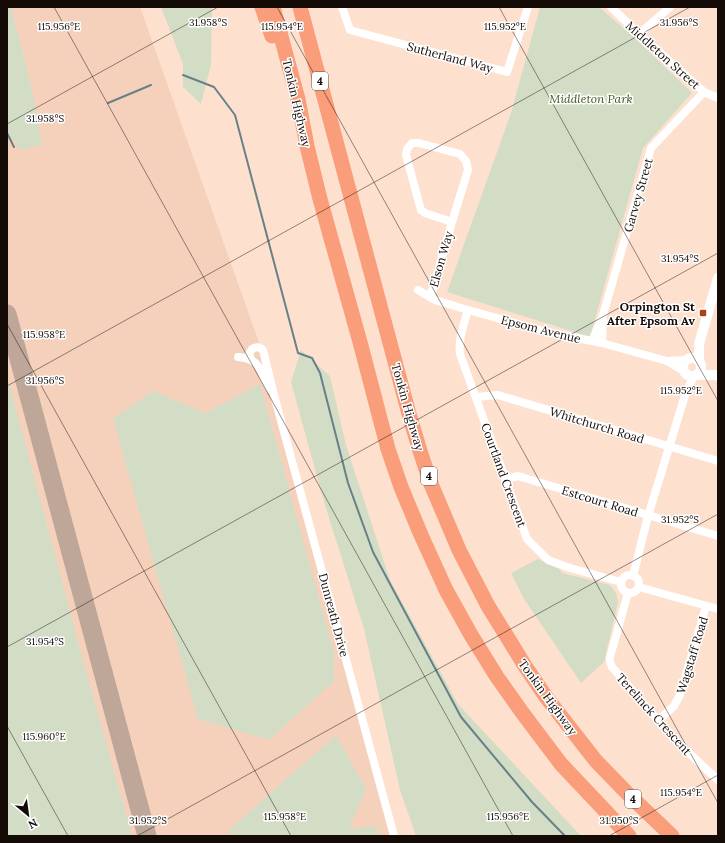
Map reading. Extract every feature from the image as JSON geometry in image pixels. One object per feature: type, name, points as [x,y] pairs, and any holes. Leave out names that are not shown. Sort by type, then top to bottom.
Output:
[{"type":"highway","points":[[262,7],[307,146]]},
{"type":"highway","name":"Tonkin Highway","points":[[273,7],[298,99],[307,146],[320,199],[388,449],[401,488],[421,535],[446,590],[497,677],[561,764],[629,836]]},
{"type":"highway","name":"Tonkin Highway","points":[[300,7],[409,414],[432,484],[459,550],[488,606],[546,697],[596,761],[672,836]]},
{"type":"street","name":"Sutherland Way","points":[[342,7],[350,30],[507,72],[528,7]]},
{"type":"street","name":"Middleton Street","points":[[611,7],[704,92],[718,98]]},
{"type":"street","points":[[639,34],[670,7]]},
{"type":"street","name":"Garvey Street","points":[[592,341],[603,315],[651,148],[704,92]]},
{"type":"street","name":"Elson Way","points":[[429,296],[433,289],[468,170],[466,161],[460,154],[419,143],[412,143],[407,148],[406,155],[421,210],[425,213],[452,222]]},
{"type":"street","points":[[633,576],[648,516],[686,392],[690,374],[684,365],[694,361],[718,278]]},
{"type":"street","name":"Epsom Avenue","points":[[418,290],[435,300],[468,310],[547,332],[602,343],[667,361],[690,374]]},
{"type":"street","name":"Courtland Crescent","points":[[468,310],[460,338],[460,354],[528,539],[548,560],[570,568],[622,582]]},
{"type":"street","name":"Garvey Street","points":[[602,343],[603,315]]},
{"type":"street","name":"Dunreath Drive","points":[[274,395],[262,371],[251,359],[249,354],[252,349],[258,347],[263,350],[394,836]]},
{"type":"street","points":[[238,357],[251,359]]},
{"type":"street","name":"Epsom Avenue","points":[[667,361],[694,361]]},
{"type":"street","points":[[690,374],[701,371],[694,361]]},
{"type":"street","points":[[694,361],[716,375]]},
{"type":"street","points":[[690,374],[716,375]]},
{"type":"street","name":"Whitchurch Road","points":[[476,398],[498,395],[718,461]]},
{"type":"street","name":"Estcourt Road","points":[[506,479],[518,476],[718,536]]},
{"type":"street","points":[[633,576],[638,579],[639,587],[635,592],[628,593],[622,589],[622,582],[625,577],[633,576]]},
{"type":"street","points":[[639,587],[718,609]]},
{"type":"street","name":"Terelinck Crescent","points":[[628,593],[610,656],[610,662],[615,672],[676,741],[718,780]]},
{"type":"street","name":"Wagstaff Road","points":[[658,720],[678,701],[706,606]]},
{"type":"shaded area","points":[[7,7],[140,7],[261,348],[394,836],[7,836]]},
{"type":"green space","points":[[7,7],[11,7],[32,89],[42,145],[19,150],[15,141],[7,136]]},
{"type":"green space","points":[[161,7],[212,7],[211,65],[201,104],[183,87],[183,64]]},
{"type":"green space","name":"Middleton Park","points":[[540,7],[599,7],[636,39],[692,93],[643,148],[590,337],[447,292],[511,113]]},
{"type":"green space","points":[[301,350],[330,376],[346,445],[390,580],[458,704],[581,836],[416,836],[400,790],[364,629],[324,502],[291,382]]},
{"type":"green space","points":[[7,376],[87,675],[132,836],[7,836]]},
{"type":"green space","points":[[260,384],[334,653],[334,681],[269,740],[198,719],[113,419],[153,391],[205,413]]},
{"type":"green space","points":[[538,559],[559,569],[562,573],[610,585],[616,593],[618,602],[604,662],[581,683],[524,599],[511,573]]},
{"type":"green space","points":[[336,735],[366,789],[349,829],[376,826],[379,836],[231,836],[229,830]]},
{"type":"waterway","points":[[183,75],[214,87],[235,115],[298,353],[312,358],[320,373],[348,483],[373,552],[461,717],[532,802],[565,836]]},
{"type":"waterway","points":[[108,103],[151,85]]},
{"type":"waterway","points":[[7,133],[14,147]]},
{"type":"taxiway","points":[[7,314],[147,836]]},
{"type":"place","name":"Orpington St After Epsom Av","points":[[703,313]]}]
